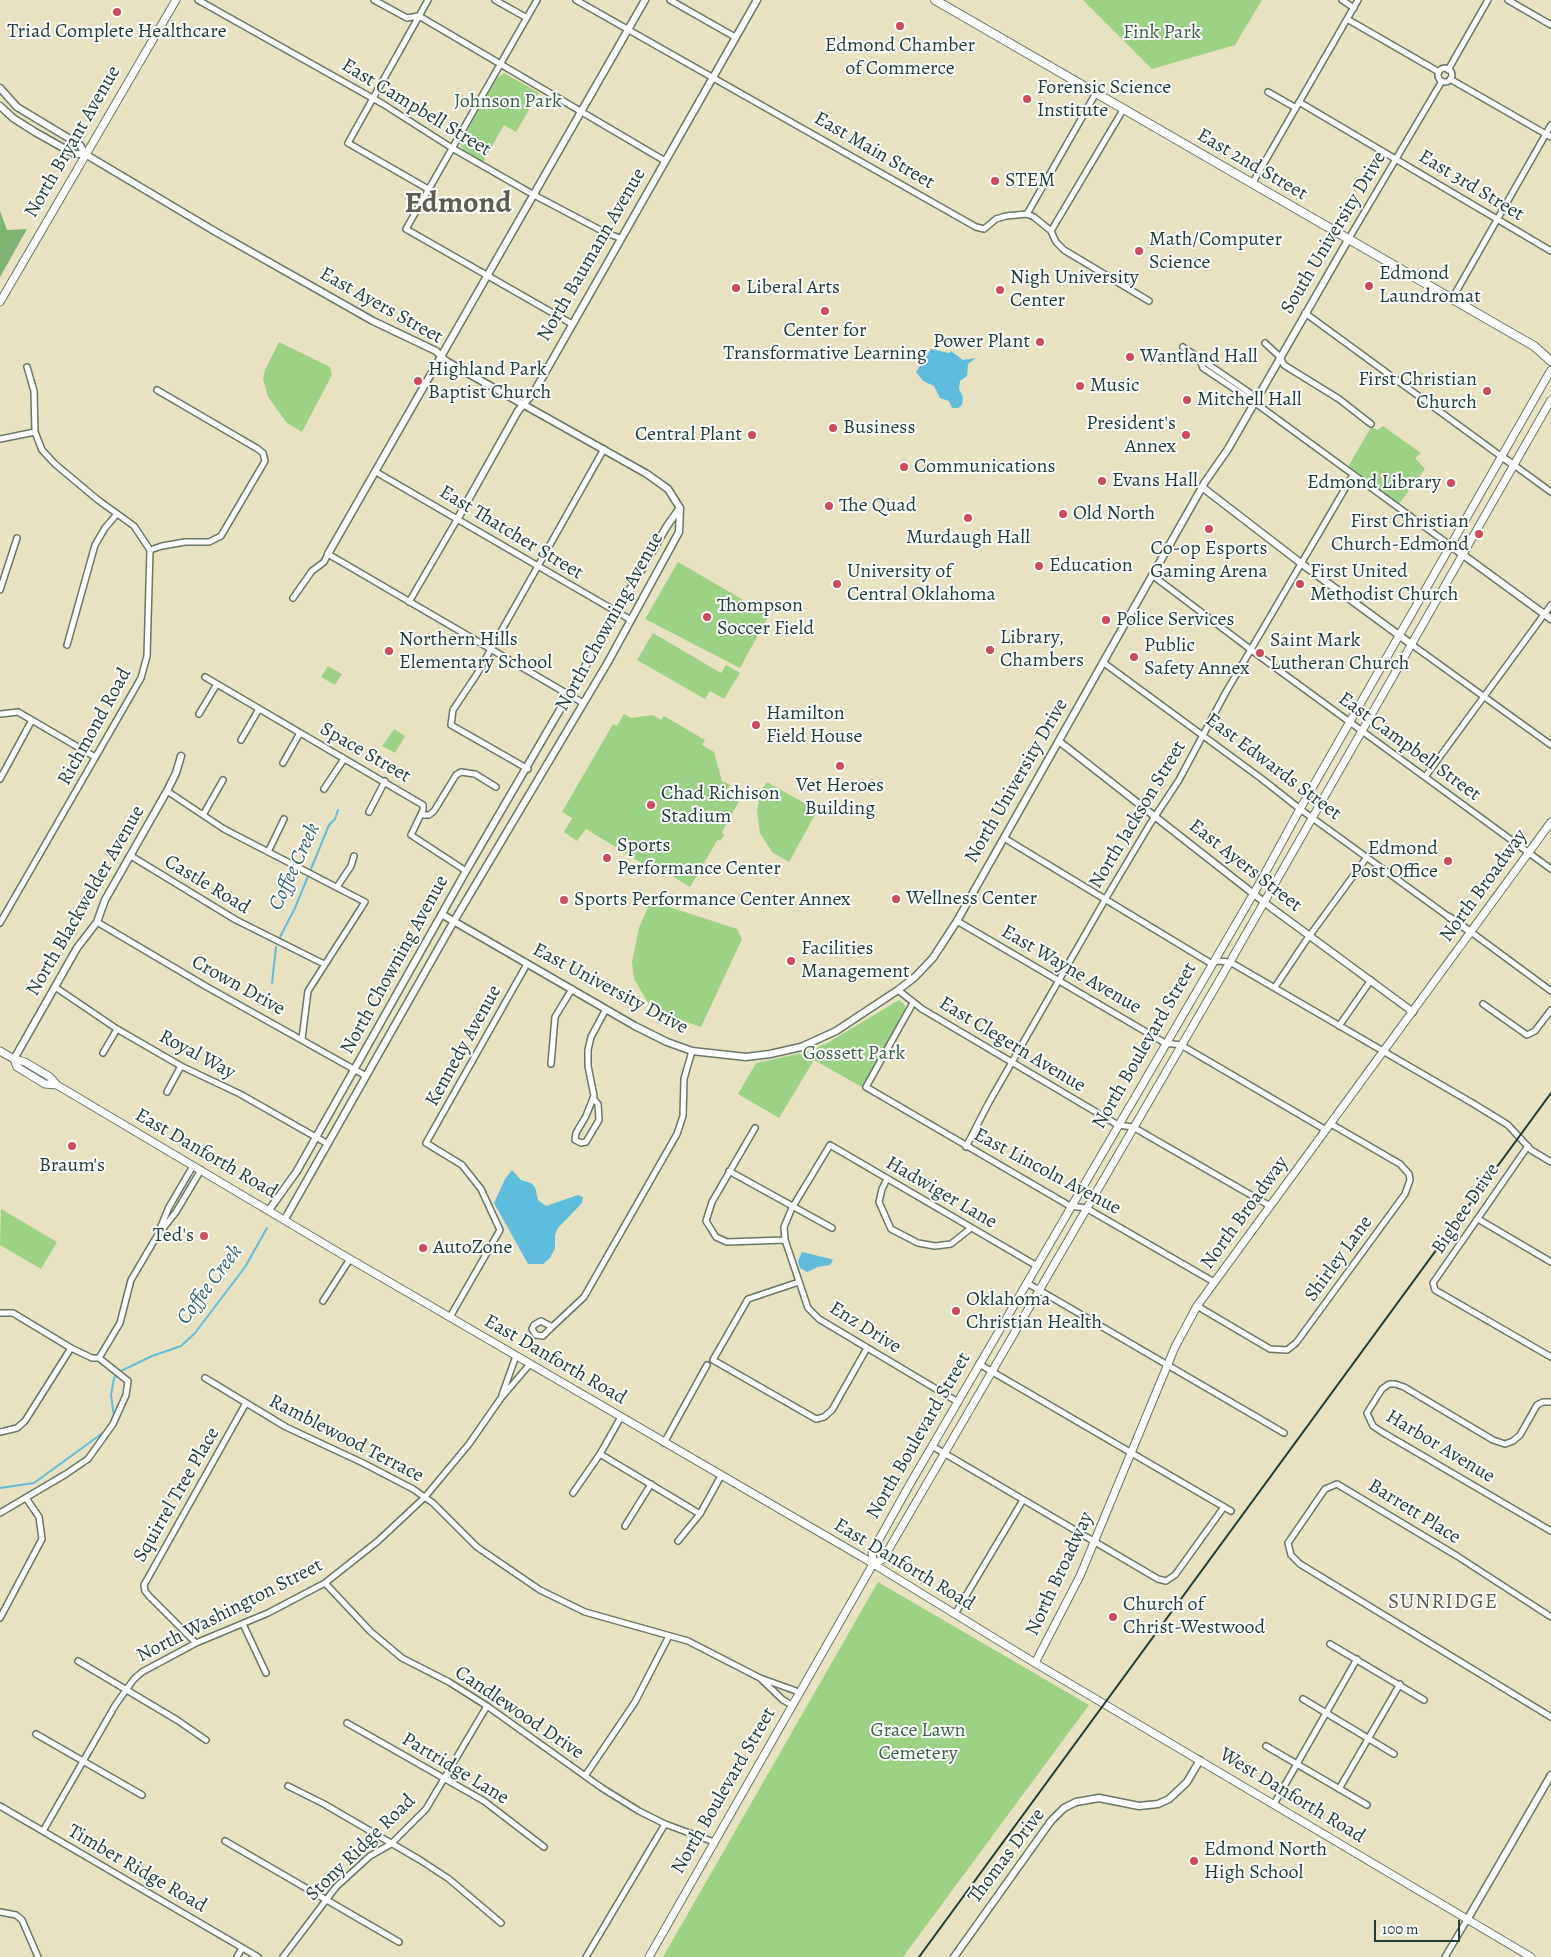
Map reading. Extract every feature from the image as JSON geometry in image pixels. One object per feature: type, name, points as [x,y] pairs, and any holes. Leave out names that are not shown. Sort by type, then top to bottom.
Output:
[{"type":"main road","name":"North Bryant Avenue","points":[[0,302],[176,0]]},
{"type":"main road","name":"East 2nd Street","points":[[935,0],[1534,346],[1551,361]]},
{"type":"main road","name":"North Boulevard Street","points":[[873,1564],[872,1552],[932,1446],[1253,894],[1551,370]]},
{"type":"main road","name":"North Boulevard Street","points":[[649,1957],[873,1564],[883,1559],[1230,962],[1551,400]]},
{"type":"main road","name":"North Broadway","points":[[1035,1663],[1064,1612],[1181,1333],[1214,1282],[1551,822]]},
{"type":"main road","name":"East Danforth Road","points":[[0,1051],[14,1059],[17,1067],[46,1084],[57,1086],[270,1210],[350,1259],[873,1564],[1035,1663]]},
{"type":"main road","points":[[1036,1266],[1053,1265]]},
{"type":"main road","points":[[958,1402],[975,1400]]},
{"type":"main road","name":"West Danforth Road","points":[[1035,1663],[1531,1957]]},
{"type":"street","name":"East Campbell Street","points":[[198,0],[371,98],[452,148],[606,233],[620,238]]},
{"type":"street","points":[[374,0],[407,18],[419,16],[665,161]]},
{"type":"street","points":[[428,0],[371,98],[348,143],[428,189]]},
{"type":"street","points":[[495,0],[527,18]]},
{"type":"street","points":[[537,0],[406,229],[572,324]]},
{"type":"street","name":"East Main Street","points":[[576,0],[976,228],[984,228],[996,219],[1006,216],[1027,214]]},
{"type":"street","points":[[293,598],[312,571],[324,562],[645,0]]},
{"type":"street","points":[[670,0],[735,37]]},
{"type":"street","name":"North Baumann Avenue","points":[[409,602],[523,405],[534,392],[756,0]]},
{"type":"street","points":[[1342,0],[1354,8]]},
{"type":"street","points":[[1252,184],[1358,0]]},
{"type":"street","points":[[1448,70],[1488,0]]},
{"type":"street","points":[[1508,0],[1551,25]]},
{"type":"street","points":[[1347,20],[1439,72]]},
{"type":"street","points":[[1439,72],[1444,69],[1448,70]]},
{"type":"street","points":[[1448,70],[1451,75],[1450,79]]},
{"type":"street","points":[[1439,72],[1438,76],[1442,81],[1446,82],[1450,79]]},
{"type":"street","points":[[1450,79],[1548,136]]},
{"type":"street","name":"South University Drive","points":[[1254,402],[1442,81]]},
{"type":"street","points":[[0,88],[24,113],[80,145],[85,154],[74,154],[35,132],[13,118],[0,106]]},
{"type":"street","name":"East 3rd Street","points":[[1268,92],[1297,105],[1396,159],[1551,251]]},
{"type":"street","points":[[1096,94],[1027,214],[1042,222],[1051,231],[1056,242],[1064,250],[1149,300]]},
{"type":"street","points":[[1051,231],[1123,110]]},
{"type":"street","points":[[1452,299],[1548,136],[1551,125]]},
{"type":"street","name":"East Ayers Street","points":[[85,154],[232,241],[374,320],[436,351],[446,361],[660,482],[674,497],[680,508]]},
{"type":"street","points":[[1305,313],[1551,492]]},
{"type":"street","points":[[1265,343],[1280,356],[1284,365],[1339,398],[1371,424]]},
{"type":"street","points":[[1183,347],[1200,360],[1203,368],[1254,402],[1551,619]]},
{"type":"street","points":[[28,367],[34,391],[35,432],[42,450],[55,464],[134,526],[150,550],[162,546],[216,540],[226,528],[265,461],[263,453],[157,390]]},
{"type":"street","name":"North University Drive","points":[[801,1047],[836,1031],[898,990],[915,977],[933,958],[957,921],[1060,742],[1202,487],[1228,449],[1254,402]]},
{"type":"street","points":[[0,438],[35,432]]},
{"type":"street","points":[[528,769],[451,725],[453,710],[491,650],[604,449]]},
{"type":"street","name":"East Thatcher Street","points":[[376,472],[631,620]]},
{"type":"street","name":"North Jackson Street","points":[[966,1147],[1106,898],[1155,817],[1180,780],[1202,735],[1353,475]]},
{"type":"street","points":[[1202,487],[1399,636],[1551,745]]},
{"type":"street","name":"North Chowning Avenue","points":[[270,1210],[316,1138],[466,871],[528,769],[667,526],[680,508]]},
{"type":"street","name":"North Chowning Avenue","points":[[285,1219],[454,921],[584,703],[631,620],[679,532],[680,508]]},
{"type":"street","points":[[67,645],[95,545],[117,514]]},
{"type":"street","points":[[0,590],[17,538]]},
{"type":"street","name":"Richmond Road","points":[[0,923],[144,670],[147,656],[150,550]]},
{"type":"street","points":[[328,554],[584,703]]},
{"type":"street","name":"East Campbell Street","points":[[1152,575],[1350,723],[1551,869]]},
{"type":"street","points":[[1425,777],[1551,605]]},
{"type":"street","name":"East Edwards Street","points":[[1104,663],[1312,818],[1471,932]]},
{"type":"street","name":"Space Street","points":[[205,677],[423,805],[421,814]]},
{"type":"street","points":[[199,714],[217,684]]},
{"type":"street","points":[[241,740],[259,709]]},
{"type":"street","points":[[1,714],[18,712],[96,757]]},
{"type":"street","points":[[0,779],[32,720]]},
{"type":"street","points":[[283,763],[300,733]]},
{"type":"street","name":"East Ayers Street","points":[[1060,742],[1263,902],[1413,1012]]},
{"type":"street","name":"North Blackwelder Avenue","points":[[14,1059],[77,948],[97,922],[106,900],[167,791],[176,773],[181,756]]},
{"type":"street","points":[[324,789],[344,759]]},
{"type":"street","points":[[466,871],[414,839],[411,835],[412,830],[421,814],[429,815],[434,811],[456,775],[461,772],[474,774],[496,787]]},
{"type":"street","points":[[203,815],[223,780]]},
{"type":"street","points":[[369,812],[385,781]]},
{"type":"street","points":[[167,791],[224,829],[365,902],[308,991],[302,1039]]},
{"type":"street","points":[[268,852],[284,818]]},
{"type":"street","points":[[1004,838],[1106,898],[1212,964],[1217,961],[1230,962],[1498,1118],[1508,1125],[1528,1146],[1551,1162]]},
{"type":"street","name":"Castle Road","points":[[131,856],[236,920],[324,964]]},
{"type":"street","points":[[337,888],[351,866],[354,856]]},
{"type":"street","points":[[1274,987],[1368,857]]},
{"type":"street","name":"East University Drive","points":[[443,915],[667,1042],[692,1051],[746,1057],[801,1047]]},
{"type":"street","name":"East Wayne Avenue","points":[[957,921],[1166,1043],[1181,1044],[1328,1127]]},
{"type":"street","name":"Crown Drive","points":[[97,922],[191,978],[366,1076]]},
{"type":"street","points":[[1471,932],[1551,990]]},
{"type":"street","name":"Kennedy Avenue","points":[[450,1317],[500,1230],[481,1189],[462,1165],[426,1143],[527,964]]},
{"type":"street","points":[[1339,1026],[1371,980]]},
{"type":"street","name":"Royal Way","points":[[55,987],[117,1029],[181,1066],[240,1094],[328,1144]]},
{"type":"street","points":[[551,1064],[555,1017],[572,989]]},
{"type":"street","name":"East Clegern Avenue","points":[[898,990],[913,1003],[1118,1125],[1133,1127],[1270,1206]]},
{"type":"street","name":"East Lincoln Avenue","points":[[913,1003],[866,1087],[1070,1206],[1086,1208],[1214,1282]]},
{"type":"street","points":[[1483,1004],[1528,1035],[1535,1030],[1551,1010]]},
{"type":"street","points":[[593,1098],[598,1104],[599,1120],[586,1142],[581,1143],[576,1140],[576,1133],[586,1116],[593,1098],[588,1050],[591,1038],[606,1009]]},
{"type":"street","points":[[103,1053],[117,1029]]},
{"type":"street","points":[[552,1326],[584,1297],[677,1134],[683,1116],[684,1079],[692,1051]]},
{"type":"street","points":[[167,1092],[181,1066]]},
{"type":"street","name":"Shirley Lane","points":[[1198,1306],[1270,1349],[1287,1350],[1296,1343],[1382,1225],[1407,1189],[1408,1174],[1400,1164],[1328,1127]]},
{"type":"street","points":[[755,1128],[712,1202],[706,1221],[716,1237],[734,1242],[785,1240]]},
{"type":"street","name":"Hadwiger Lane","points":[[830,1145],[1036,1266]]},
{"type":"street","name":"Enz Drive","points":[[830,1145],[792,1208],[784,1227],[785,1240],[808,1308],[819,1319],[958,1402]]},
{"type":"street","name":"Bigbee Drive","points":[[1528,1146],[1433,1283],[1435,1290],[1551,1357]]},
{"type":"street","points":[[157,1236],[169,1207],[193,1166]]},
{"type":"street","points":[[99,1358],[120,1322],[130,1280],[157,1236],[176,1212],[201,1170]]},
{"type":"street","points":[[729,1171],[792,1208],[832,1228]]},
{"type":"street","points":[[887,1179],[879,1202],[891,1229],[918,1243],[935,1246],[951,1244],[971,1228]]},
{"type":"street","points":[[1478,1219],[1551,1262]]},
{"type":"street","points":[[323,1301],[350,1259]]},
{"type":"street","points":[[799,1282],[748,1299],[713,1360],[816,1419],[824,1417],[832,1410],[867,1348]]},
{"type":"street","points":[[1027,1283],[1284,1433]]},
{"type":"street","points":[[0,1313],[13,1313],[71,1348],[92,1358],[99,1358],[128,1381],[124,1400],[113,1424],[88,1459],[0,1513]]},
{"type":"street","points":[[0,1432],[17,1428],[25,1421],[71,1348]]},
{"type":"street","name":"North Washington Street","points":[[501,1398],[516,1356]]},
{"type":"street","name":"North Washington Street","points":[[43,1831],[126,1688],[142,1672],[196,1643],[243,1624],[325,1583],[378,1541],[425,1497],[469,1444],[501,1398],[530,1364]]},
{"type":"street","points":[[979,1364],[1231,1511]]},
{"type":"street","points":[[664,1443],[707,1365]]},
{"type":"street","name":"Ramblewood Terrace","points":[[205,1378],[286,1427],[363,1463],[425,1497],[477,1547],[540,1590],[585,1612],[669,1636],[703,1648],[760,1678],[799,1692]]},
{"type":"street","name":"Harbor Avenue","points":[[1551,1402],[1543,1402],[1538,1405],[1520,1435],[1513,1441],[1505,1444],[1493,1440],[1404,1387],[1395,1384],[1389,1384],[1382,1389],[1367,1413],[1368,1419],[1378,1429],[1551,1531]]},
{"type":"street","name":"Squirrel Tree Place","points":[[196,1643],[189,1633],[150,1597],[145,1591],[144,1585],[246,1404]]},
{"type":"street","points":[[573,1493],[600,1454],[620,1417]]},
{"type":"street","points":[[932,1446],[1158,1579],[1166,1581],[1175,1575],[1224,1507]]},
{"type":"street","points":[[600,1454],[700,1514]]},
{"type":"street","points":[[678,1541],[700,1514],[721,1476]]},
{"type":"street","points":[[625,1526],[651,1484]]},
{"type":"street","name":"Barrett Place","points":[[1551,1617],[1456,1556],[1337,1484],[1324,1489],[1288,1543],[1291,1555],[1300,1564],[1551,1717]]},
{"type":"street","points":[[0,1618],[42,1539],[39,1517],[26,1498]]},
{"type":"street","points":[[955,1614],[1023,1500]]},
{"type":"street","name":"Candlewood Drive","points":[[325,1583],[336,1597],[387,1647],[402,1658],[449,1682],[487,1706],[618,1799],[664,1824],[714,1842]]},
{"type":"street","points":[[243,1624],[266,1672]]},
{"type":"street","points":[[585,1776],[635,1702],[669,1636]]},
{"type":"street","points":[[1330,1644],[1424,1700]]},
{"type":"street","points":[[1274,1804],[1357,1659]]},
{"type":"street","points":[[78,1661],[126,1688],[206,1740]]},
{"type":"street","name":"Ramblewood Terrace","points":[[760,1678],[783,1700],[792,1705]]},
{"type":"street","points":[[1339,1789],[1400,1684]]},
{"type":"street","points":[[1303,1700],[1394,1754]]},
{"type":"street","name":"Stony Ridge Road","points":[[283,1957],[336,1887],[370,1856],[391,1844],[426,1809],[487,1706]]},
{"type":"street","name":"Partridge Lane","points":[[347,1723],[484,1801],[544,1847]]},
{"type":"street","points":[[36,1734],[142,1796]]},
{"type":"street","points":[[1266,1746],[1368,1805]]},
{"type":"street","name":"Thomas Drive","points":[[954,1957],[1051,1821],[1064,1808],[1076,1802],[1099,1798],[1139,1806],[1158,1804],[1178,1792],[1187,1782],[1200,1760]]},
{"type":"street","points":[[1445,1957],[1551,1775]]},
{"type":"street","points":[[288,1786],[324,1804],[420,1860],[449,1879],[501,1923]]},
{"type":"street","name":"Timber Ridge Road","points":[[0,1806],[258,1957]]},
{"type":"street","points":[[586,1957],[664,1824]]},
{"type":"street","points":[[225,1841],[399,1942]]},
{"type":"street","points":[[0,1912],[16,1915],[22,1920],[38,1957]]},
{"type":"street","points":[[237,1957],[242,1948]]},
{"type":"green space","name":"Fink Park","points":[[1083,0],[1262,0],[1235,45],[1152,69]]},
{"type":"green space","name":"Johnson Park","points":[[504,73],[539,93],[516,132],[504,125],[483,162],[463,151],[460,143],[497,78]]},
{"type":"green space","points":[[0,211],[7,230],[27,229],[0,277]]},
{"type":"green space","points":[[279,342],[330,367],[332,375],[302,432],[287,423],[268,397],[263,379],[265,370]]},
{"type":"green space","points":[[1421,372],[1436,382],[1434,387],[1429,388],[1417,379]]},
{"type":"green space","points":[[1383,426],[1421,453],[1415,458],[1425,469],[1399,504],[1348,467],[1371,427],[1378,430]]},
{"type":"green space","name":"Thompson Soccer Field","points":[[678,562],[769,615],[740,668],[645,619]]},
{"type":"green space","points":[[653,633],[721,673],[726,665],[740,673],[724,699],[710,691],[705,699],[637,660]]},
{"type":"green space","points":[[328,666],[342,674],[335,685],[321,677]]},
{"type":"green space","name":"Chad Richison Stadium","points":[[624,714],[631,718],[653,715],[661,720],[664,716],[705,740],[702,745],[714,752],[722,781],[730,785],[727,790],[741,798],[722,832],[724,835],[720,841],[718,839],[690,887],[666,872],[645,865],[586,829],[577,841],[564,832],[572,818],[562,812],[613,724],[617,726]]},
{"type":"green space","points":[[394,729],[405,736],[395,753],[382,746]]},
{"type":"green space","points":[[767,782],[815,809],[816,813],[789,862],[772,852],[760,833],[757,810],[761,791]]},
{"type":"green space","points":[[657,903],[737,929],[742,939],[701,1027],[672,1017],[650,1006],[634,979],[632,962],[639,928],[649,905]]},
{"type":"green space","name":"Gossett Park","points":[[899,1000],[905,1005],[905,1012],[862,1087],[814,1060],[779,1118],[738,1094],[756,1063],[807,1052],[829,1042]]},
{"type":"green space","points":[[1,1209],[57,1242],[41,1269],[0,1245]]},
{"type":"green space","name":"Grace Lawn Cemetery","points":[[878,1582],[1089,1705],[903,1957],[663,1957]]},
{"type":"water","points":[[931,349],[949,353],[951,351],[963,360],[976,358],[968,364],[967,376],[960,381],[959,389],[963,397],[962,405],[958,408],[952,408],[949,401],[940,398],[934,386],[923,381],[916,372]]},
{"type":"water","points":[[512,1170],[521,1180],[531,1183],[535,1187],[538,1200],[546,1206],[578,1195],[583,1197],[582,1203],[558,1228],[555,1235],[555,1248],[550,1258],[543,1264],[528,1264],[494,1203],[505,1179]]},
{"type":"water","points":[[802,1252],[833,1260],[830,1265],[818,1267],[807,1272],[800,1268],[798,1261]]},
{"type":"waterway","name":"Coffee Creek","points":[[280,937],[295,908],[329,825],[335,819],[338,810]]},
{"type":"waterway","name":"Coffee Creek","points":[[272,983],[276,947]]},
{"type":"waterway","name":"Coffee Creek","points":[[114,1416],[111,1395],[114,1378],[121,1371],[152,1356],[181,1346],[195,1333],[245,1267],[267,1228]]},
{"type":"waterway","name":"Coffee Creek","points":[[0,1488],[34,1483],[104,1432]]},
{"type":"railway","points":[[919,1957],[1551,1093]]},
{"type":"place","name":"Triad Complete Healthcare","points":[[117,12]]},
{"type":"place","name":"Edmond Chamber of Commerce","points":[[900,26]]},
{"type":"place","name":"Forensic Science Institute","points":[[1027,99]]},
{"type":"place","name":"STEM","points":[[995,181]]},
{"type":"place","name":"Math/Computer Science","points":[[1139,251]]},
{"type":"place","name":"Edmond Laundromat","points":[[1369,286]]},
{"type":"place","name":"Liberal Arts","points":[[736,288]]},
{"type":"place","name":"Nigh University Center","points":[[1000,290]]},
{"type":"place","name":"Center for Transformative Learning","points":[[825,311]]},
{"type":"place","name":"Power Plant","points":[[1040,342]]},
{"type":"place","name":"Wantland Hall","points":[[1130,357]]},
{"type":"place","name":"Highland Park Baptist Church","points":[[418,381]]},
{"type":"place","name":"Music","points":[[1080,386]]},
{"type":"place","name":"First Christian Church","points":[[1487,391]]},
{"type":"place","name":"Mitchell Hall","points":[[1187,400]]},
{"type":"place","name":"Business","points":[[833,428]]},
{"type":"place","name":"Central Plant","points":[[752,435]]},
{"type":"place","name":"President's Annex","points":[[1186,435]]},
{"type":"place","name":"Communications","points":[[904,467]]},
{"type":"place","name":"Evans Hall","points":[[1102,481]]},
{"type":"place","name":"Edmond Library","points":[[1451,483]]},
{"type":"place","name":"The Quad","points":[[829,506]]},
{"type":"place","name":"Old North","points":[[1063,514]]},
{"type":"place","name":"Murdaugh Hall","points":[[968,518]]},
{"type":"place","name":"Co-op Esports Gaming Arena","points":[[1209,529]]},
{"type":"place","name":"First Christian Church-Edmond","points":[[1479,534]]},
{"type":"place","name":"Education","points":[[1039,566]]},
{"type":"place","name":"University of Central Oklahoma","points":[[837,584]]},
{"type":"place","name":"First United Methodist Church","points":[[1300,584]]},
{"type":"place","name":"Thompson Soccer Field","points":[[707,617]]},
{"type":"place","name":"Police Services","points":[[1106,620]]},
{"type":"place","name":"Library, Chambers","points":[[990,650]]},
{"type":"place","name":"Northern Hills Elementary School","points":[[389,651]]},
{"type":"place","name":"Saint Mark Lutheran Church","points":[[1260,653]]},
{"type":"place","name":"Public Safety Annex","points":[[1134,657]]},
{"type":"place","name":"Hamilton Field House","points":[[756,725]]},
{"type":"place","name":"Vet Heroes Building","points":[[840,766]]},
{"type":"place","name":"Chad Richison Stadium","points":[[651,805]]},
{"type":"place","name":"Sports Performance Center","points":[[607,858]]},
{"type":"place","name":"Edmond Post Office","points":[[1448,861]]},
{"type":"place","name":"Wellness Center","points":[[896,899]]},
{"type":"place","name":"Sports Performance Center Annex","points":[[564,900]]},
{"type":"place","name":"Facilities Management","points":[[791,961]]},
{"type":"place","name":"Braum's","points":[[72,1146]]},
{"type":"place","name":"Ted's","points":[[204,1236]]},
{"type":"place","name":"AutoZone","points":[[423,1248]]},
{"type":"place","name":"Oklahoma Christian Health","points":[[956,1311]]},
{"type":"place","name":"Church of Christ-Westwood","points":[[1113,1617]]},
{"type":"place","name":"Edmond North High School","points":[[1194,1861]]},
{"type":"district","name":"Edmond","points":[[458,205]]},
{"type":"district","name":"SUNRIDGE","points":[[1443,1603]]}]
